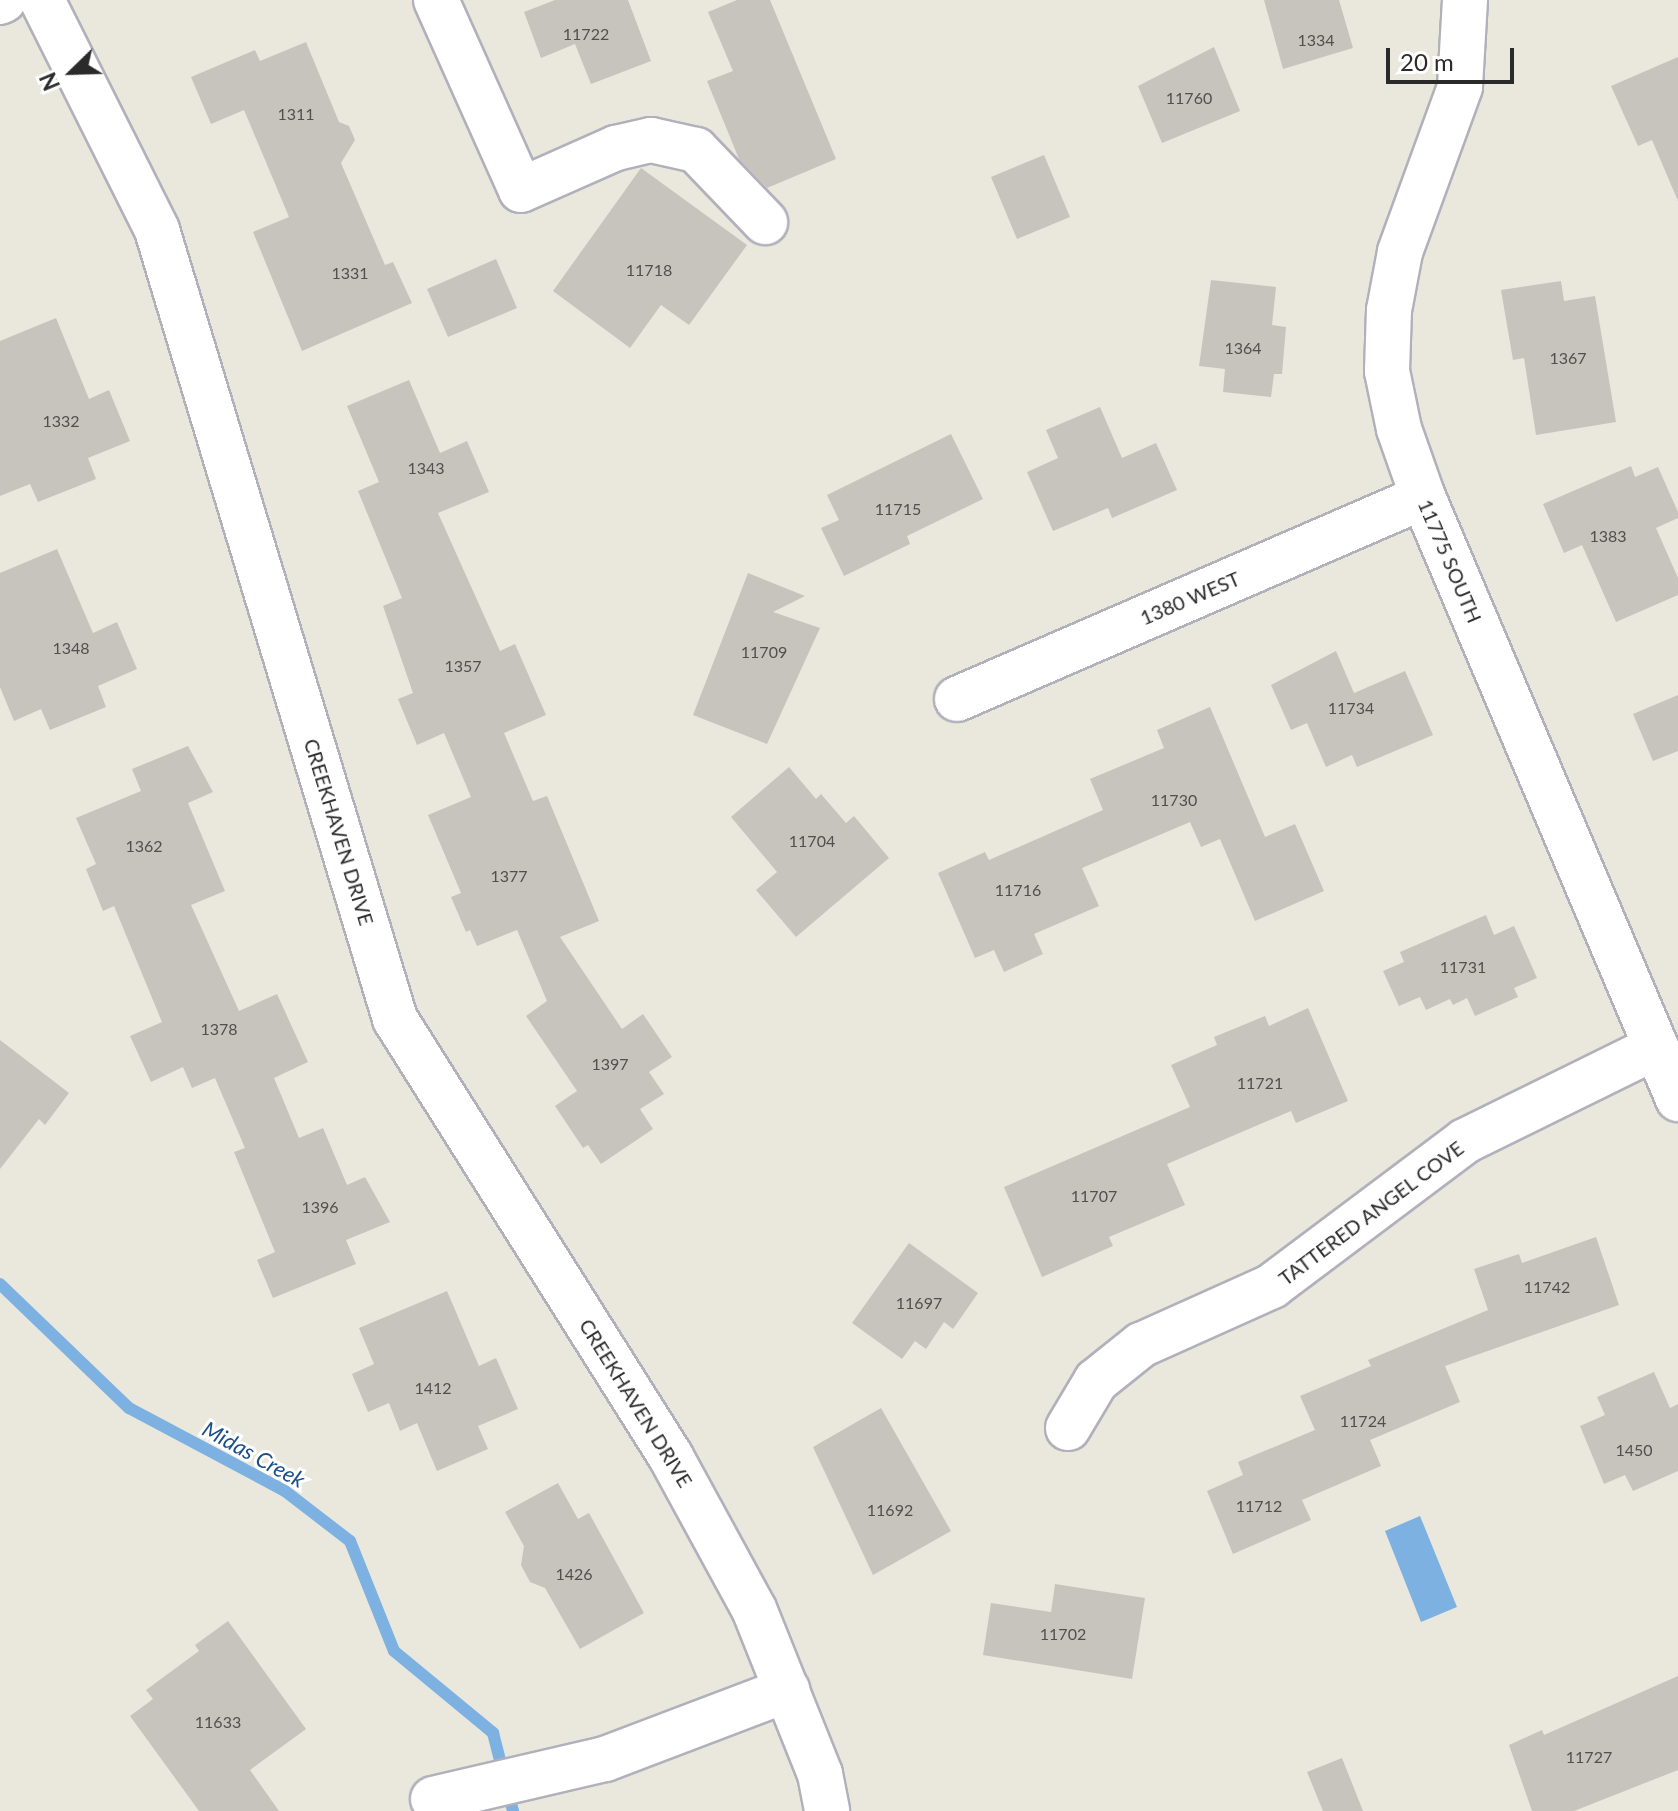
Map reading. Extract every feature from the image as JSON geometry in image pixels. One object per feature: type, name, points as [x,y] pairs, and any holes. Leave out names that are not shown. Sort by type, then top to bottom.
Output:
[{"type":"street","name":"CREEKHAVEN DRIVE","points":[[42,0],[157,230],[395,1019],[671,1457],[754,1609],[820,1774],[827,1811]]},
{"type":"street","points":[[436,0],[521,190],[616,148],[651,140],[696,150],[765,222]]},
{"type":"street","name":"11775 SOUTH","points":[[1465,0],[1460,87],[1400,252],[1389,310],[1387,371],[1399,429],[1423,497],[1678,1099]]},
{"type":"street","name":"1380 WEST","points":[[957,699],[1423,497]]},
{"type":"street","name":"TATTERED ANGEL COVE","points":[[1068,1428],[1096,1381],[1141,1345],[1272,1286],[1465,1141],[1656,1047]]},
{"type":"street","points":[[433,1799],[605,1759],[787,1690]]},
{"type":"water","points":[[1420,1516],[1457,1607],[1421,1622],[1385,1531]]},
{"type":"building","points":[[555,0],[628,0],[651,61],[591,84],[575,44],[541,58],[524,12]]},
{"type":"building","points":[[737,0],[770,0],[836,159],[767,188],[739,159],[707,81],[733,71],[708,12]]},
{"type":"building","points":[[1264,0],[1339,0],[1353,48],[1283,69]]},
{"type":"building","points":[[306,42],[339,122],[349,126],[355,140],[341,163],[385,265],[393,262],[412,303],[302,351],[253,232],[289,217],[244,110],[211,124],[191,77],[255,50],[260,61]]},
{"type":"building","points":[[1214,47],[1240,111],[1162,143],[1138,86]]},
{"type":"building","points":[[1678,57],[1678,201],[1652,140],[1638,146],[1611,86]]},
{"type":"building","points":[[1044,155],[1070,217],[1017,239],[991,177]]},
{"type":"building","points":[[641,168],[747,245],[689,325],[661,305],[630,348],[553,291]]},
{"type":"building","points":[[496,259],[517,308],[448,337],[427,289]]},
{"type":"building","points":[[1211,280],[1276,287],[1272,325],[1286,327],[1282,374],[1274,374],[1271,397],[1223,392],[1225,369],[1199,366]]},
{"type":"building","points":[[1561,281],[1564,301],[1595,296],[1616,422],[1536,435],[1524,358],[1513,360],[1501,290]]},
{"type":"building","points":[[56,318],[89,399],[109,390],[130,441],[88,458],[96,479],[38,502],[30,484],[0,496],[0,341]]},
{"type":"building","points":[[409,380],[440,453],[467,441],[489,492],[438,513],[500,651],[515,644],[546,715],[504,733],[533,801],[547,796],[599,921],[560,937],[622,1029],[643,1014],[672,1057],[649,1072],[664,1094],[640,1109],[653,1129],[601,1164],[588,1145],[583,1148],[555,1106],[577,1091],[526,1016],[547,1001],[517,930],[477,946],[470,930],[466,932],[451,897],[461,893],[428,815],[471,797],[444,733],[417,745],[398,699],[413,693],[383,606],[402,598],[358,491],[379,482],[347,406]]},
{"type":"building","points":[[1100,407],[1122,458],[1156,443],[1177,490],[1112,518],[1108,508],[1053,531],[1027,472],[1058,458],[1046,430]]},
{"type":"building","points":[[951,434],[983,499],[907,536],[910,544],[844,576],[821,528],[839,520],[827,495]]},
{"type":"building","points":[[1631,466],[1635,477],[1658,467],[1678,512],[1678,518],[1656,528],[1678,578],[1678,595],[1616,622],[1582,545],[1564,553],[1543,504]]},
{"type":"building","points":[[57,549],[93,633],[117,622],[137,669],[98,686],[106,707],[50,730],[41,709],[14,721],[0,687],[0,573]]},
{"type":"building","points":[[748,573],[805,596],[773,612],[820,628],[767,744],[693,715]]},
{"type":"building","points":[[1336,651],[1354,693],[1405,671],[1433,735],[1357,767],[1352,755],[1326,767],[1307,723],[1291,730],[1271,685]]},
{"type":"building","points":[[1678,695],[1678,751],[1653,761],[1633,714]]},
{"type":"building","points":[[1210,707],[1265,837],[1295,824],[1324,891],[1255,921],[1220,839],[1201,847],[1190,822],[1082,868],[1099,906],[1034,934],[1043,954],[1004,972],[994,950],[975,958],[938,873],[985,852],[989,860],[1103,810],[1090,779],[1164,748],[1157,730]]},
{"type":"building","points":[[188,746],[213,792],[188,803],[225,891],[191,905],[239,1011],[277,994],[308,1062],[274,1078],[299,1138],[323,1128],[347,1185],[365,1177],[390,1222],[346,1240],[356,1264],[273,1298],[257,1260],[275,1252],[234,1152],[245,1148],[215,1078],[192,1088],[183,1067],[151,1082],[130,1036],[162,1022],[114,906],[103,911],[86,869],[96,864],[76,818],[141,791],[132,769]]},
{"type":"building","points":[[789,767],[816,799],[821,794],[846,823],[854,816],[889,858],[796,937],[756,890],[777,872],[731,817]]},
{"type":"building","points":[[1486,915],[1494,935],[1514,926],[1537,978],[1514,988],[1518,997],[1475,1016],[1467,998],[1453,1005],[1450,999],[1426,1010],[1420,997],[1399,1006],[1383,971],[1404,962],[1400,952]]},
{"type":"building","points":[[1308,1008],[1348,1101],[1296,1123],[1291,1111],[1167,1164],[1185,1205],[1109,1237],[1113,1246],[1042,1277],[1004,1187],[1190,1107],[1171,1065],[1217,1045],[1214,1037],[1265,1016],[1269,1026]]},
{"type":"building","points":[[0,1040],[69,1093],[45,1125],[39,1119],[0,1169]]},
{"type":"building","points":[[1596,1237],[1619,1305],[1445,1366],[1460,1402],[1370,1440],[1381,1466],[1302,1500],[1311,1520],[1233,1554],[1207,1491],[1243,1475],[1238,1462],[1315,1430],[1300,1396],[1371,1366],[1368,1360],[1488,1310],[1474,1269],[1519,1254],[1522,1263]]},
{"type":"building","points":[[909,1243],[978,1293],[953,1329],[944,1322],[926,1349],[915,1341],[902,1359],[852,1323]]},
{"type":"building","points":[[447,1291],[479,1366],[496,1358],[518,1409],[478,1426],[488,1449],[437,1471],[417,1423],[400,1431],[389,1403],[368,1412],[352,1374],[374,1364],[359,1328]]},
{"type":"building","points":[[1654,1372],[1670,1408],[1678,1404],[1678,1471],[1633,1491],[1625,1475],[1604,1484],[1580,1426],[1605,1415],[1597,1397]]},
{"type":"building","points":[[881,1408],[951,1531],[873,1575],[813,1447]]},
{"type":"building","points":[[558,1483],[578,1519],[589,1513],[644,1613],[580,1649],[545,1588],[530,1582],[521,1565],[524,1546],[505,1512]]},
{"type":"building","points":[[1055,1584],[1145,1598],[1132,1679],[983,1655],[991,1603],[1051,1612]]},
{"type":"building","points":[[228,1621],[306,1729],[250,1770],[279,1811],[199,1811],[130,1716],[153,1699],[146,1690],[199,1651],[195,1645]]},
{"type":"building","points":[[1678,1676],[1678,1770],[1574,1811],[1532,1811],[1509,1745],[1542,1730],[1544,1735]]},
{"type":"building","points":[[1342,1758],[1363,1811],[1323,1811],[1307,1772]]},
{"type":"waterway","name":"Midas Creek","points":[[0,1284],[129,1408],[285,1491],[350,1541],[394,1651],[493,1733],[513,1811]]}]
